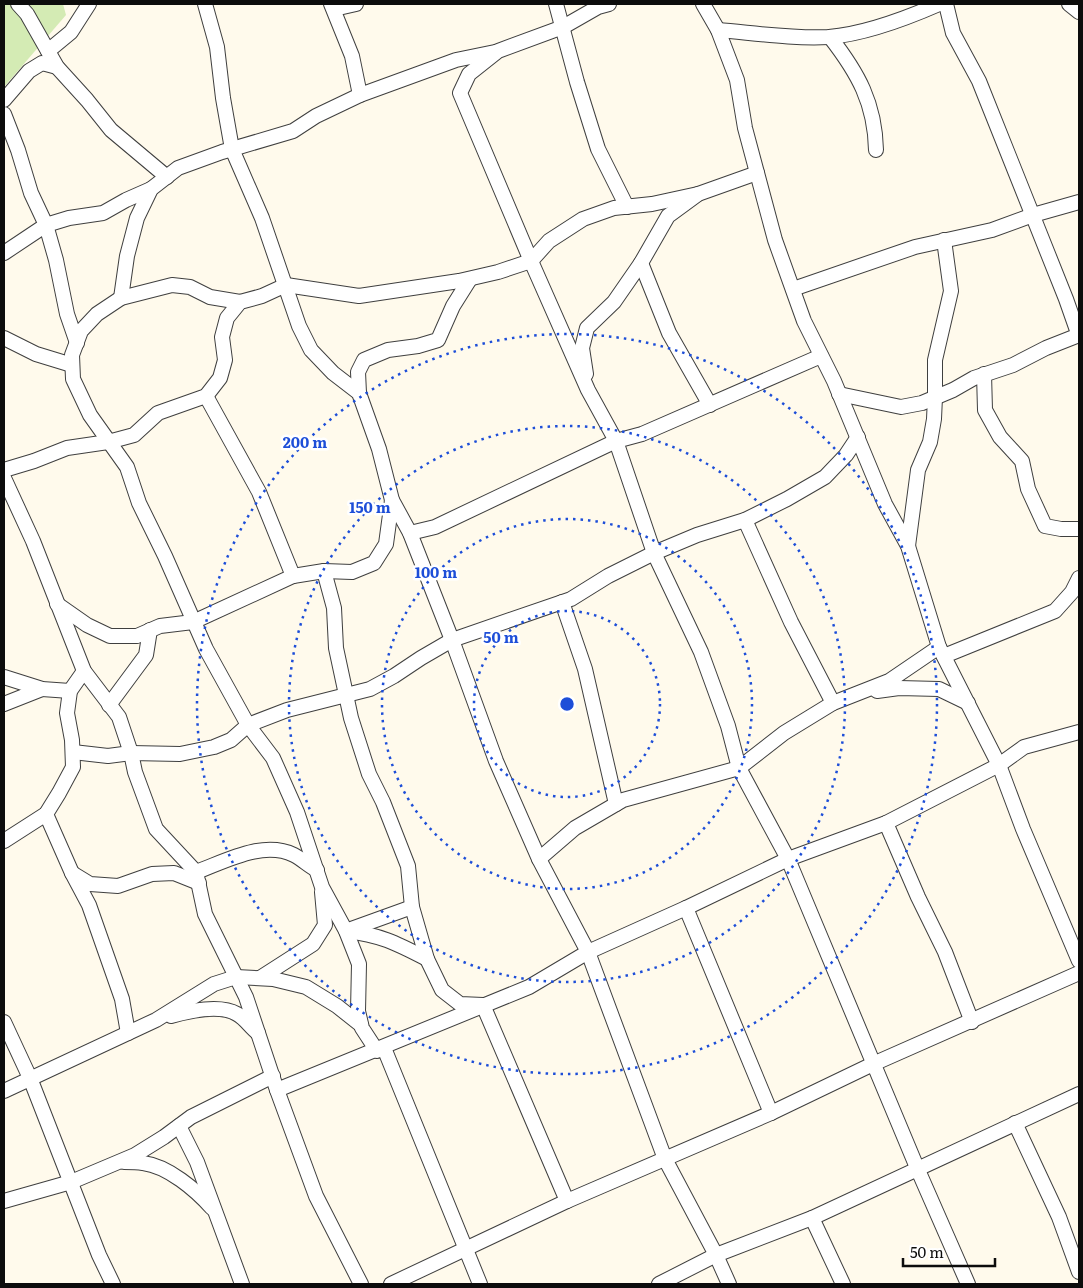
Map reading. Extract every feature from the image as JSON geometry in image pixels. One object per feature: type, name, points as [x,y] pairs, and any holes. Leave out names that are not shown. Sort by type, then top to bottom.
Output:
[{"type":"street","points":[[18,4],[26,14],[57,67],[111,130],[166,177]]},
{"type":"street","points":[[48,51],[70,32],[89,4]]},
{"type":"street","points":[[206,4],[217,47],[232,149],[262,218],[299,326],[311,350],[333,373],[359,393]]},
{"type":"street","points":[[356,4],[333,6],[352,56],[360,95]]},
{"type":"street","points":[[556,4],[577,82],[598,149],[627,207]]},
{"type":"street","points":[[4,254],[46,225],[69,218],[103,213],[151,189],[178,168],[232,149],[293,131],[316,116],[360,95],[456,60],[498,51],[563,27],[598,7],[608,4]]},
{"type":"street","points":[[703,4],[718,30],[737,80],[745,128],[775,240],[804,321],[839,394],[885,504],[908,546],[942,652],[999,764],[1023,829],[1079,961]]},
{"type":"street","points":[[718,30],[830,37],[881,26],[910,17],[939,4]]},
{"type":"street","points":[[839,394],[901,408],[922,403],[953,390],[974,378],[1013,365],[1046,348],[1079,335],[979,81],[953,33],[946,4]]},
{"type":"street","points":[[1069,4],[1079,12]]},
{"type":"street","points":[[830,37],[850,63],[867,97],[876,134],[876,150]]},
{"type":"street","points":[[498,51],[469,74],[460,93],[588,390],[616,441],[654,553],[701,652],[728,726],[739,768],[788,858],[918,1170],[968,1284]]},
{"type":"street","points":[[4,100],[29,71],[42,63],[57,67]]},
{"type":"street","points":[[4,114],[18,150],[31,193],[46,225],[56,260],[67,314],[77,343]]},
{"type":"street","points":[[361,1025],[358,1011],[359,964],[346,931],[322,886],[297,812],[273,758],[248,725],[193,622],[139,503],[127,467],[90,416],[73,378],[72,355],[81,331],[97,314],[122,298],[172,285],[190,287],[210,297],[240,302],[262,296],[286,285],[359,296],[470,279],[531,261],[549,241],[583,218],[614,208],[652,204],[698,194],[757,173]]},
{"type":"street","points":[[122,298],[128,256],[137,218],[151,189]]},
{"type":"street","points":[[588,390],[582,348],[586,328],[614,302],[641,264],[668,216],[698,194]]},
{"type":"street","points":[[793,289],[883,257],[944,240],[992,230],[1033,215],[1079,202]]},
{"type":"street","points":[[908,546],[918,470],[930,442],[935,397],[935,360],[951,291],[944,240]]},
{"type":"street","points":[[641,264],[669,333],[710,405]]},
{"type":"street","points":[[470,279],[453,306],[438,340],[418,346],[388,350],[364,360],[358,372],[359,393],[379,449],[392,500],[410,534],[452,640],[496,761],[539,859],[588,952],[665,1159],[716,1255],[729,1284]]},
{"type":"street","points":[[4,470],[67,448],[108,442],[134,435],[158,413],[206,396],[220,378],[225,360],[222,337],[227,318],[240,302]]},
{"type":"street","points":[[4,338],[36,354],[72,364]]},
{"type":"street","points":[[410,534],[435,527],[616,441],[642,434],[821,356]]},
{"type":"street","points":[[984,374],[985,410],[1000,437],[1022,461],[1028,489],[1045,526],[1079,529]]},
{"type":"street","points":[[206,396],[259,492],[293,576]]},
{"type":"street","points":[[73,752],[108,756],[131,753],[180,754],[231,740],[248,725],[286,710],[370,689],[452,640],[571,599],[608,576],[654,553],[697,535],[745,520],[825,477],[846,455],[858,437]]},
{"type":"street","points":[[4,478],[33,541],[84,671],[119,717],[131,753],[134,772],[156,829],[197,878],[205,914],[246,996],[277,1090],[316,1196],[361,1284]]},
{"type":"street","points":[[57,604],[87,625],[110,636],[136,636],[160,626],[193,622],[293,576],[324,571],[352,572],[374,563],[386,544],[392,500]]},
{"type":"street","points":[[745,520],[791,622],[833,703]]},
{"type":"street","points":[[324,571],[334,608],[336,648],[351,718],[369,774],[383,802],[408,866],[412,907],[427,959],[442,990],[460,1004],[483,1006]]},
{"type":"street","points":[[539,859],[575,828],[624,800],[739,768],[784,733],[833,703],[890,681],[942,652],[1054,611],[1072,592],[1079,578]]},
{"type":"street","points":[[562,602],[585,669],[616,804]]},
{"type":"street","points":[[109,705],[146,655],[150,630]]},
{"type":"street","points":[[4,841],[46,814],[73,767],[68,713],[70,692],[84,671]]},
{"type":"street","points":[[4,678],[42,689],[70,692]]},
{"type":"street","points":[[860,693],[899,688],[939,689],[968,704]]},
{"type":"street","points":[[4,704],[42,689]]},
{"type":"street","points":[[277,1090],[529,987],[588,952],[686,908],[788,858],[886,823],[999,764],[1024,747],[1079,732]]},
{"type":"street","points":[[46,814],[72,873],[89,905],[122,999],[128,1033]]},
{"type":"street","points":[[886,823],[918,897],[945,952],[972,1022]]},
{"type":"street","points":[[72,873],[90,884],[118,886],[152,874],[174,873],[197,878],[244,854],[272,848],[294,855],[317,870]]},
{"type":"street","points":[[260,978],[313,944],[326,925],[322,886]]},
{"type":"street","points":[[346,931],[412,907]]},
{"type":"street","points":[[686,908],[771,1113]]},
{"type":"street","points":[[346,931],[371,934],[391,940],[427,959]]},
{"type":"street","points":[[390,1284],[567,1201],[771,1113],[874,1064],[1079,973]]},
{"type":"street","points":[[4,1091],[156,1020],[214,984],[236,976],[273,979],[306,987],[337,1006],[361,1025],[380,1049],[480,1284]]},
{"type":"street","points":[[483,1006],[567,1201]]},
{"type":"street","points":[[156,1020],[188,1011],[215,1009],[237,1014],[260,1036]]},
{"type":"street","points":[[4,1022],[30,1078],[99,1255],[113,1284]]},
{"type":"street","points":[[4,1202],[70,1182],[135,1155],[191,1117],[273,1076]]},
{"type":"street","points":[[659,1284],[716,1255],[812,1218],[1079,1094]]},
{"type":"street","points":[[1015,1123],[1060,1217],[1079,1272]]},
{"type":"street","points":[[180,1126],[197,1162],[242,1284]]},
{"type":"street","points":[[120,1162],[146,1163],[177,1176],[202,1197],[217,1214]]},
{"type":"street","points":[[812,1218],[843,1284]]},
{"type":"green space","points":[[4,4],[63,4],[66,15],[4,87]]}]
